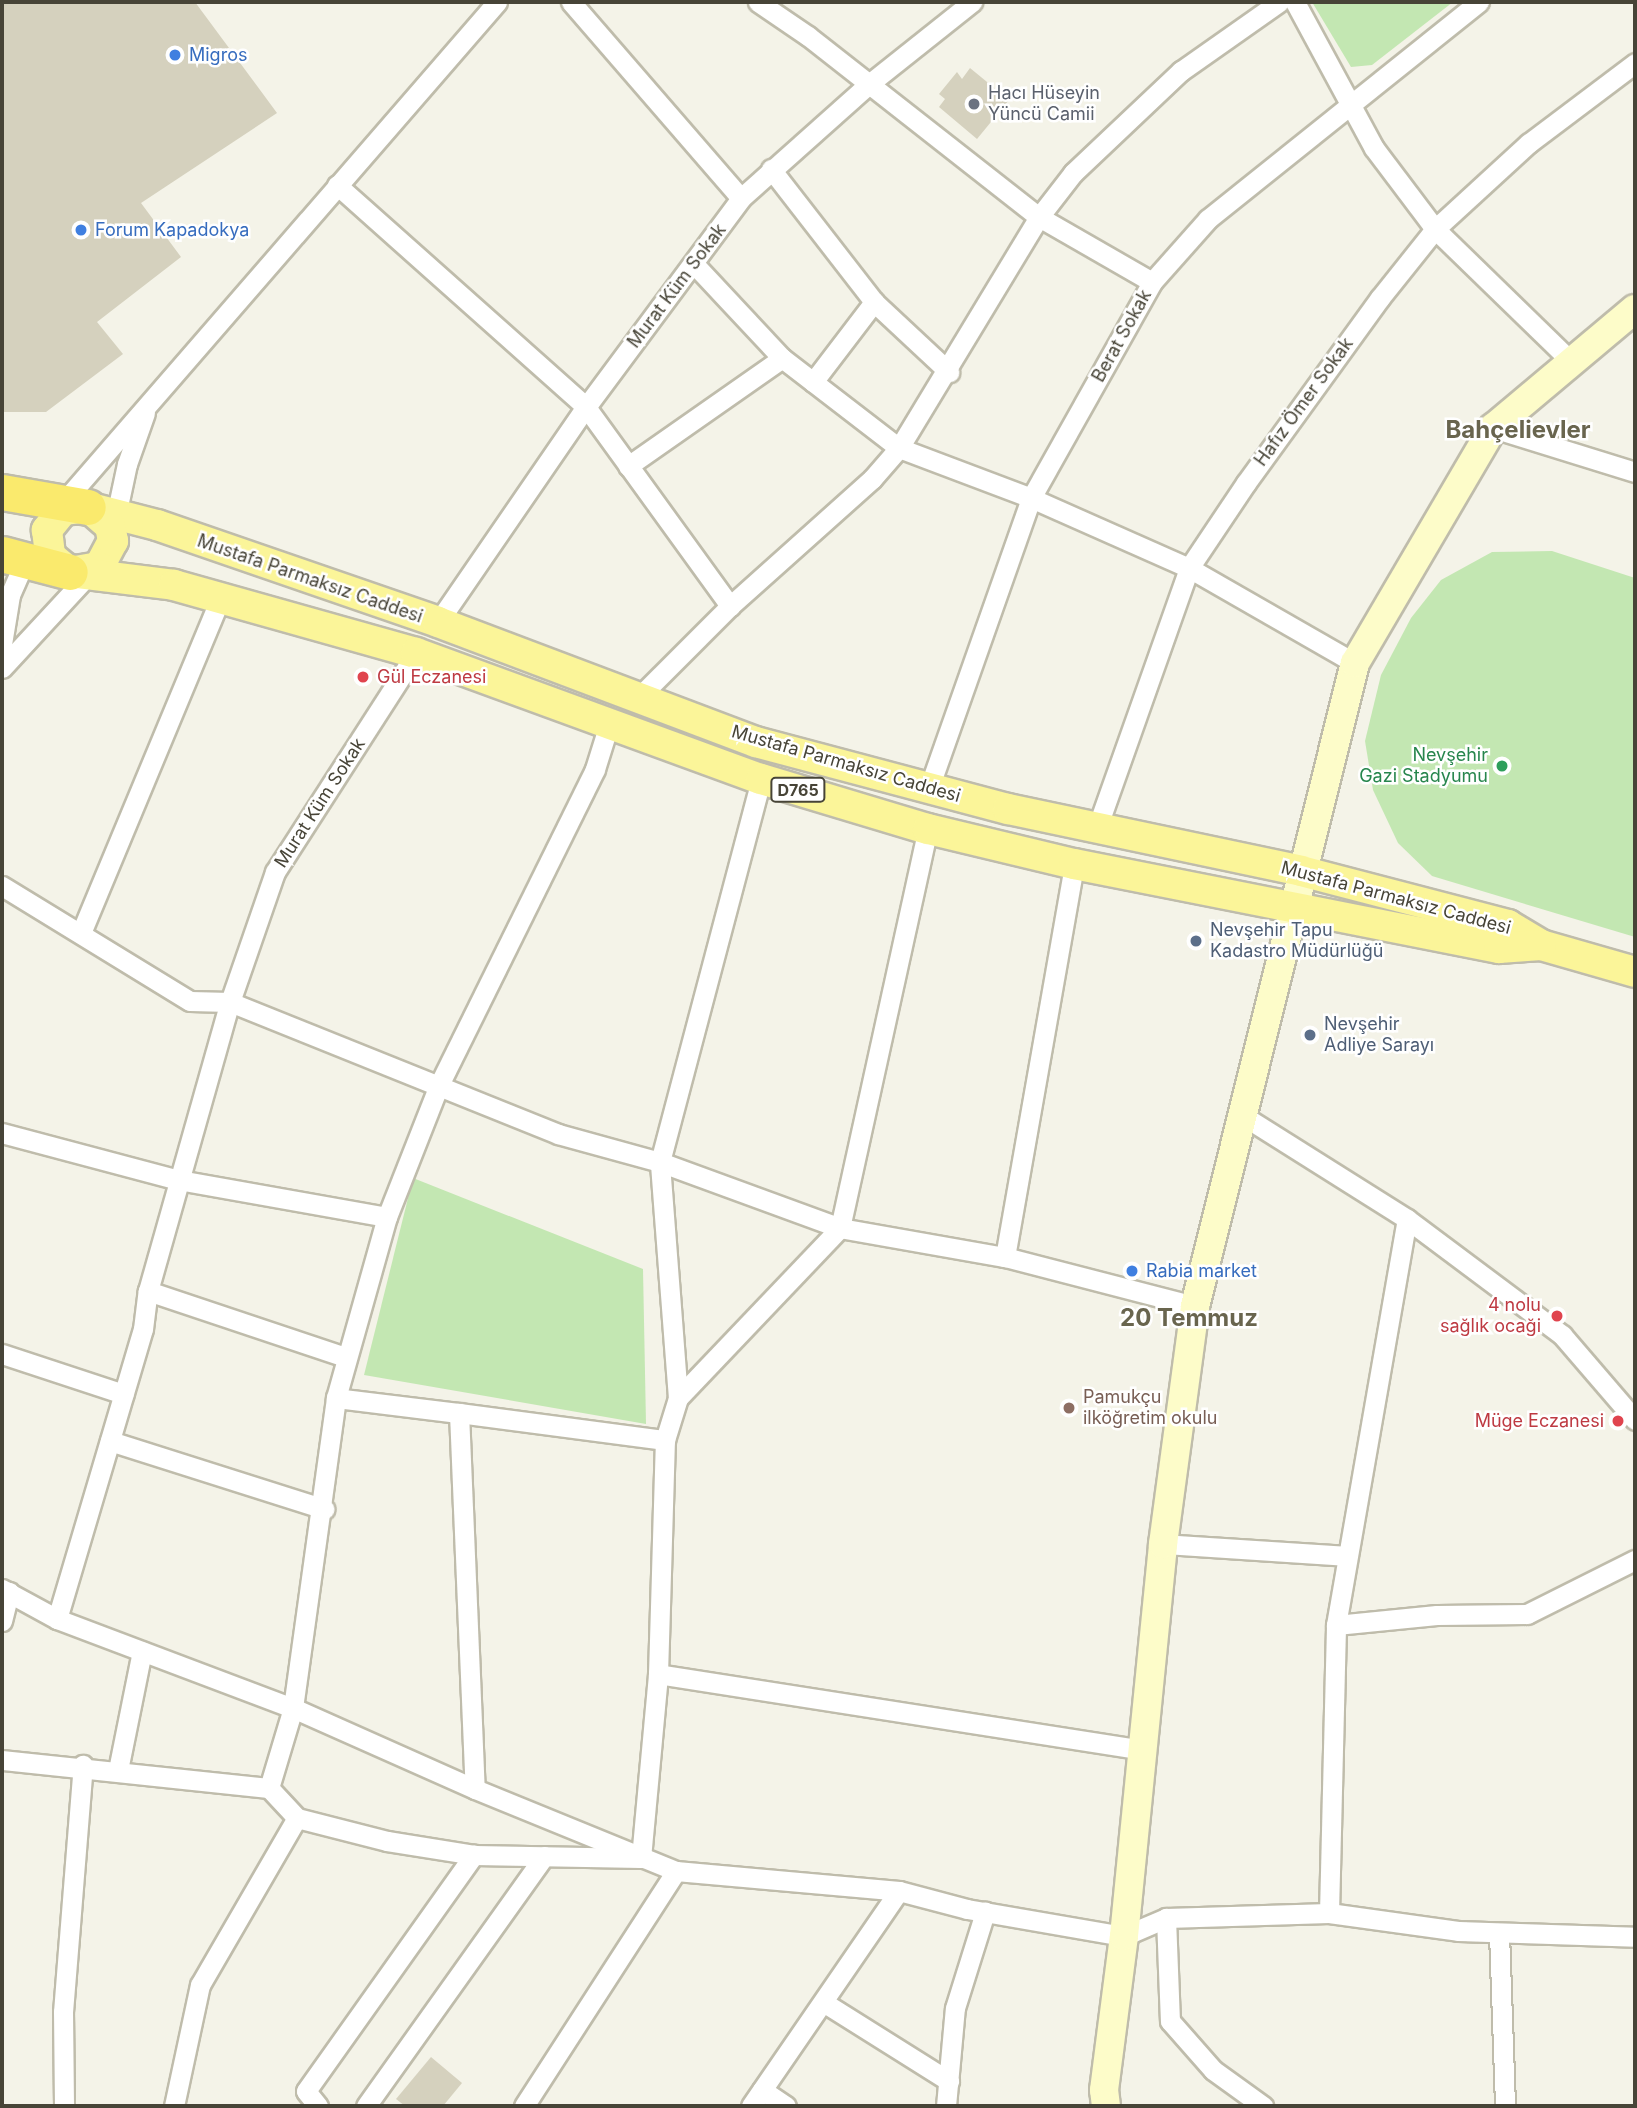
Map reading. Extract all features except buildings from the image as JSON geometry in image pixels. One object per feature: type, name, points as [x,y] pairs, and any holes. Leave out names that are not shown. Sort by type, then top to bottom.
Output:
[{"type":"highway","name":"Mustafa Parmaksız Caddesi","points":[[2,492],[87,516]]},
{"type":"highway","name":"D765","points":[[13,556],[86,570]]},
{"type":"main road","points":[[87,516],[86,570],[58,566],[46,544],[87,516]]},
{"type":"main road","name":"Mustafa Parmaksız Caddesi","points":[[87,516],[438,622],[756,742],[929,788],[1097,828],[1301,870],[1507,925],[1541,945],[1635,972]]},
{"type":"main road","name":"Mustafa Parmaksız Caddesi","points":[[86,570],[221,596],[416,653],[761,779],[928,830],[1074,864],[1293,904],[1499,948],[1541,945]]},
{"type":"street","points":[[2,644],[13,556],[87,516],[148,405],[497,2]]},
{"type":"street","points":[[571,2],[741,198]]},
{"type":"street","points":[[758,2],[869,84],[1039,217],[1152,282]]},
{"type":"street","name":"Murat Küm Sokak","points":[[438,622],[586,407],[741,198],[869,84],[972,2]]},
{"type":"street","points":[[638,698],[730,606],[872,479],[899,448],[948,372],[1039,217],[1073,173],[1181,71],[1279,2]]},
{"type":"street","points":[[1295,2],[1355,105],[1374,148],[1435,229],[1572,362]]},
{"type":"street","name":"Berat Sokak","points":[[929,788],[1031,498],[1152,282],[1208,219],[1355,105],[1479,2]]},
{"type":"street","name":"Hafız Ömer Sokak","points":[[1097,828],[1189,568],[1380,298],[1435,229],[1529,143],[1635,63]]},
{"type":"street","points":[[771,169],[874,302],[948,372]]},
{"type":"street","points":[[337,185],[586,407],[730,606]]},
{"type":"street","points":[[694,264],[782,358],[899,448],[1031,498],[1189,568],[1355,663]]},
{"type":"street","points":[[813,382],[874,302]]},
{"type":"street","points":[[1106,2106],[1104,2090],[1124,1936],[1163,1544],[1195,1306],[1301,870],[1355,663],[1493,428],[1635,309]]},
{"type":"street","points":[[628,466],[782,358]]},
{"type":"street","points":[[87,516],[148,405]]},
{"type":"street","points":[[1493,428],[1635,472]]},
{"type":"street","points":[[2,668],[86,570]]},
{"type":"street","points":[[80,933],[221,596]]},
{"type":"street","name":"Murat Küm Sokak","points":[[57,1619],[124,1394],[148,1291],[230,1002],[275,872],[416,653]]},
{"type":"street","points":[[269,1788],[293,1708],[324,1509],[336,1398],[345,1357],[387,1217],[439,1085],[595,769],[609,724]]},
{"type":"street","points":[[641,1858],[659,1674],[665,1440],[678,1398],[660,1162],[761,779]]},
{"type":"street","points":[[678,1398],[840,1228],[928,830]]},
{"type":"street","points":[[1005,1257],[1074,864]]},
{"type":"street","points":[[2,886],[190,1001],[230,1002],[558,1133],[660,1162],[840,1228],[1005,1257],[1195,1306]]},
{"type":"street","points":[[1241,1115],[1407,1219],[1562,1335],[1635,1420]]},
{"type":"street","points":[[2,1133],[180,1180],[387,1217]]},
{"type":"street","points":[[1329,1913],[1336,1625],[1407,1219]]},
{"type":"street","points":[[148,1291],[345,1357]]},
{"type":"street","points":[[2,1354],[124,1394]]},
{"type":"street","points":[[336,1398],[665,1440]]},
{"type":"street","points":[[459,1413],[475,1789]]},
{"type":"street","points":[[110,1441],[324,1509]]},
{"type":"street","points":[[1163,1544],[1347,1556]]},
{"type":"street","points":[[1336,1625],[1437,1615],[1527,1614],[1635,1560]]},
{"type":"street","points":[[2,1620],[6,1591],[57,1619],[293,1708],[475,1789],[676,1871],[899,1891],[985,1912],[1124,1936],[1166,1918],[1329,1913],[1499,1933],[1635,1937]]},
{"type":"street","points":[[118,1770],[142,1651]]},
{"type":"street","points":[[659,1674],[1143,1750]]},
{"type":"street","points":[[2,1760],[83,1765],[269,1788],[297,1818],[387,1841],[474,1855],[641,1858]]},
{"type":"street","points":[[64,2106],[63,2012],[83,1765]]},
{"type":"street","points":[[174,2106],[200,1985],[297,1818]]},
{"type":"street","points":[[317,2106],[306,2091],[474,1855]]},
{"type":"street","points":[[366,2106],[544,1856]]},
{"type":"street","points":[[524,2106],[676,1871]]},
{"type":"street","points":[[751,2106],[899,1891]]},
{"type":"street","points":[[946,2106],[955,2008],[985,1912]]},
{"type":"street","points":[[1166,1918],[1170,2021],[1213,2070],[1263,2106]]},
{"type":"street","points":[[1499,1933],[1505,2106]]},
{"type":"street","points":[[823,2002],[949,2081]]},
{"type":"street","points":[[762,2090],[786,2106]]},
{"type":"green space","points":[[1312,2],[1453,2],[1372,65],[1351,67]]},
{"type":"green space","name":"Nevşehir Gazi Stadyumu","points":[[1552,551],[1635,578],[1635,937],[1432,876],[1398,843],[1373,790],[1365,741],[1381,675],[1411,618],[1441,580],[1492,552]]},
{"type":"green space","points":[[413,1178],[643,1269],[646,1424],[364,1375]]},
{"type":"place","name":"Migros","points":[[175,55]]},
{"type":"place","name":"Hacı Hüseyin Yüncü Camii","points":[[974,104]]},
{"type":"place","name":"Forum Kapadokya","points":[[81,230]]},
{"type":"place","name":"Gül Eczanesi","points":[[363,677]]},
{"type":"place","name":"Nevşehir Gazi Stadyumu","points":[[1502,766]]},
{"type":"place","name":"Nevşehir Tapu Kadastro Müdürlüğü","points":[[1196,941]]},
{"type":"place","name":"Nevşehir Adliye Sarayı","points":[[1310,1035]]},
{"type":"place","name":"Rabia market","points":[[1132,1271]]},
{"type":"place","name":"4 nolu sağlık ocaği","points":[[1557,1316]]},
{"type":"place","name":"Pamukçu ilköğretim okulu","points":[[1069,1408]]},
{"type":"place","name":"Müge Eczanesi","points":[[1618,1421]]},
{"type":"district","name":"Bahçelievler","points":[[1518,430]]},
{"type":"district","name":"20 Temmuz","points":[[1189,1318]]}]
